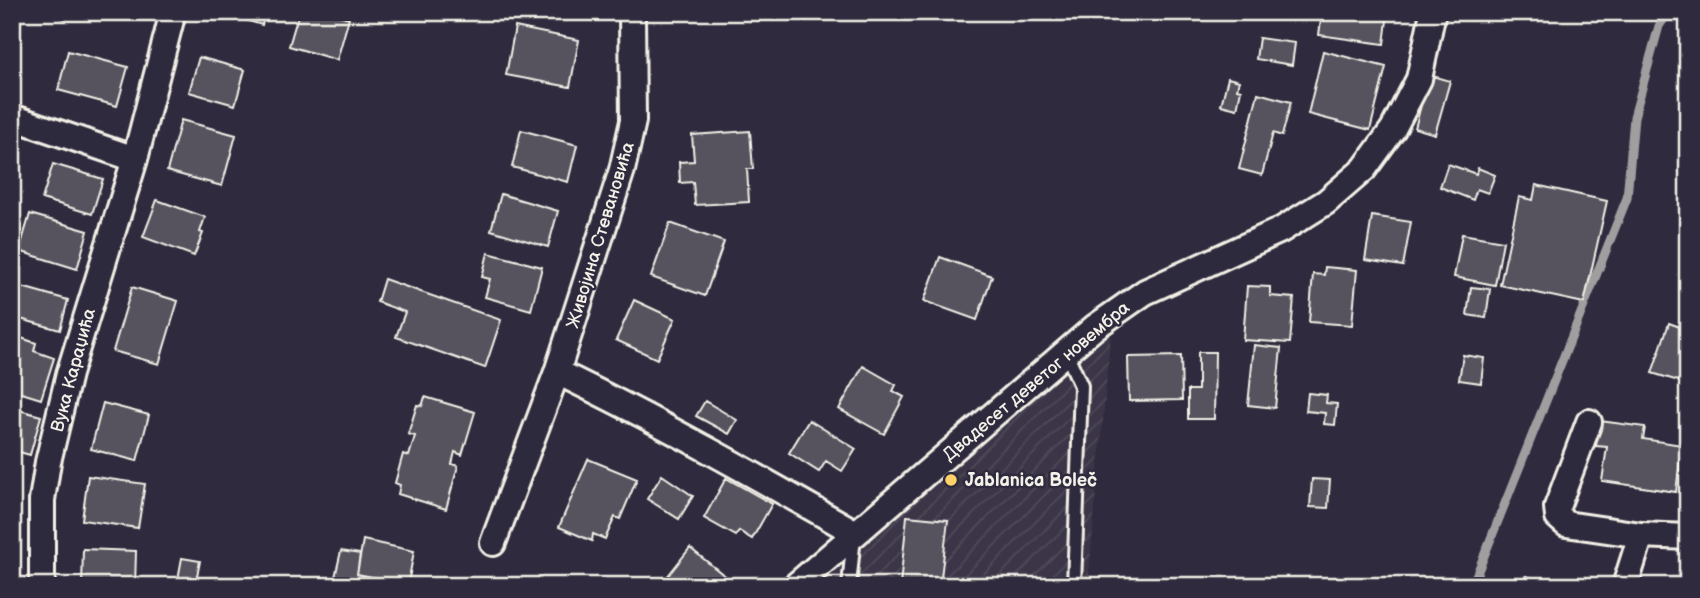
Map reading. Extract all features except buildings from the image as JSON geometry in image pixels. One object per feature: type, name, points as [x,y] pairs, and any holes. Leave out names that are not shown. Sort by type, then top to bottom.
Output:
[{"type":"street","name":"Вука Караџића","points":[[42,586],[42,500],[48,462],[69,374],[135,159],[173,12]]},
{"type":"street","name":"Живојина Стевановића","points":[[493,543],[557,372],[622,170],[633,121],[632,12]]},
{"type":"street","name":"Двадесет деветог новембра","points":[[794,586],[1095,327],[1145,292],[1281,230],[1326,202],[1364,169],[1393,129],[1419,79],[1433,12]]},
{"type":"street","points":[[12,117],[135,159]]},
{"type":"street","points":[[557,372],[720,454],[854,533]]},
{"type":"street","points":[[1589,422],[1557,507],[1558,517],[1566,524],[1688,537]]},
{"type":"street","points":[[1625,586],[1641,534]]},
{"type":"lane","points":[[1066,352],[1081,386],[1074,586]]},
{"type":"lane","points":[[849,586],[854,533]]},
{"type":"shaded area","points":[[1111,332],[1088,586],[812,586]]},
{"type":"waterway","points":[[1472,586],[1627,198],[1634,117],[1659,26],[1669,12]]},
{"type":"place","name":"Jablanica Boleč","points":[[951,480]]}]
